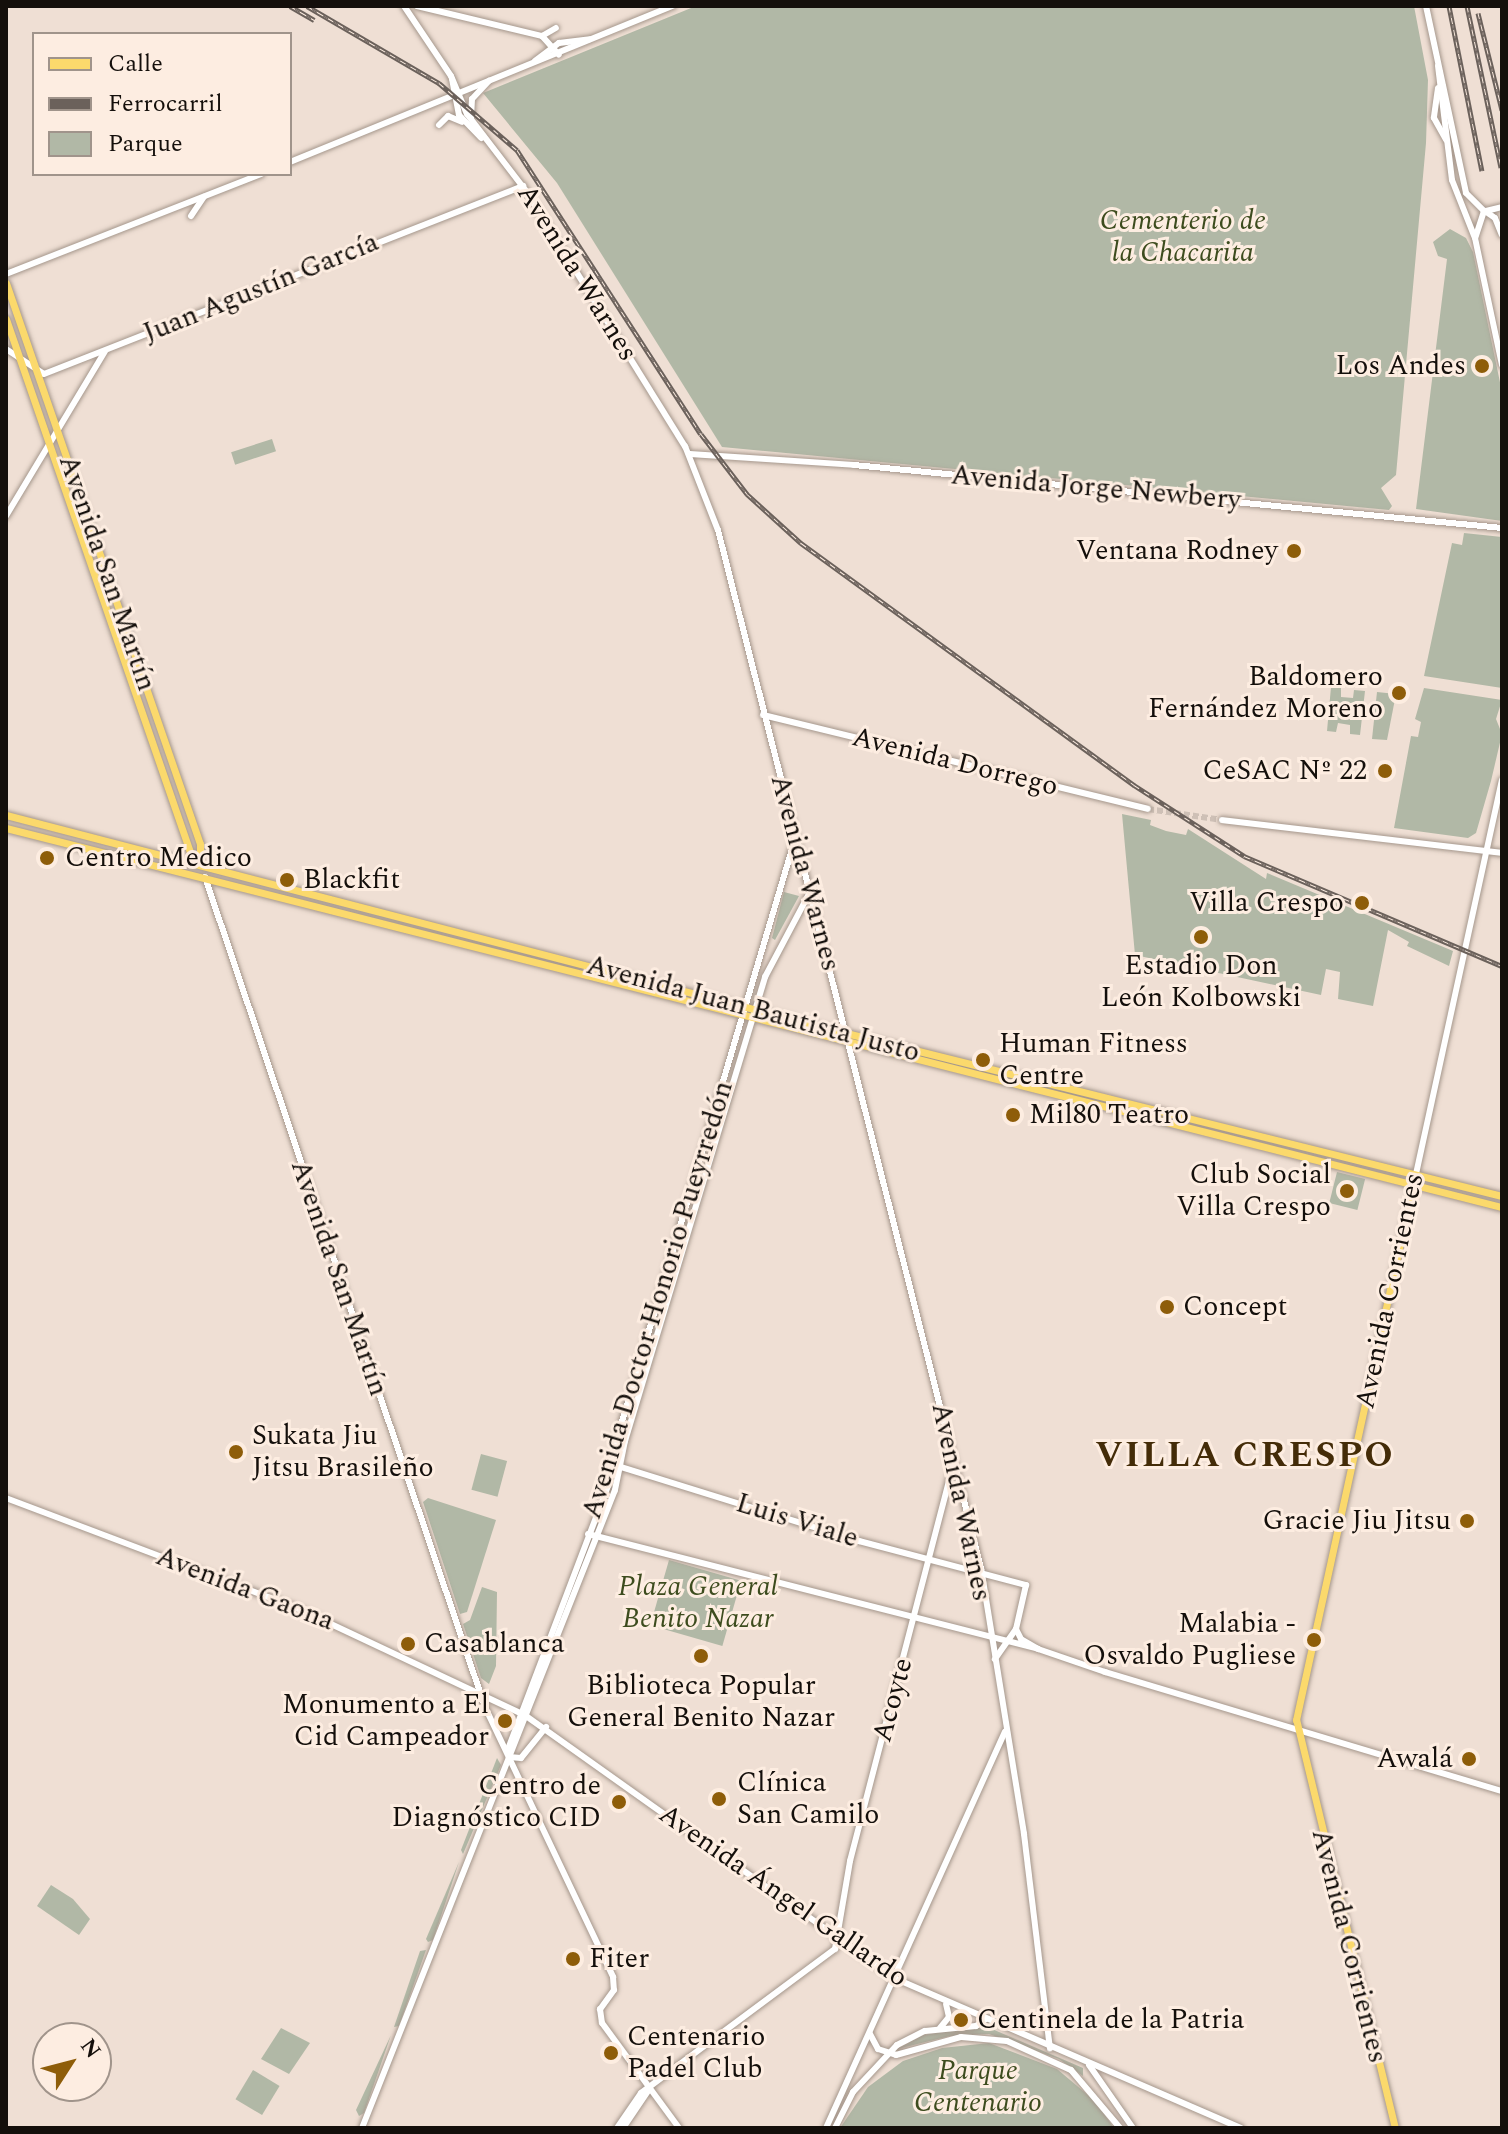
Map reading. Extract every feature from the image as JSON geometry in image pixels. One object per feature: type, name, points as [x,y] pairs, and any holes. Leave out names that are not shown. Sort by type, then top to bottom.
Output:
[{"type":"main road","points":[[405,8],[416,6],[542,36],[551,48],[562,54]]},
{"type":"main road","points":[[292,161],[469,86],[562,54],[673,6]]},
{"type":"main road","points":[[1426,6],[1468,199],[1501,228]]},
{"type":"main road","name":"Avenida Warnes","points":[[405,8],[451,76],[467,120],[523,186],[690,454],[718,530],[955,1459],[982,1577],[988,1638],[1030,1874],[1050,2048]]},
{"type":"main road","points":[[542,36],[556,28]]},
{"type":"main road","points":[[534,63],[562,42],[593,39]]},
{"type":"main road","points":[[562,42],[562,54]]},
{"type":"main road","points":[[1439,62],[1438,110],[1460,210],[1475,238],[1502,365]]},
{"type":"main road","points":[[451,76],[469,86]]},
{"type":"main road","points":[[439,125],[448,116],[467,120],[472,99],[490,80]]},
{"type":"main road","points":[[1438,110],[1454,126]]},
{"type":"main road","points":[[6,274],[256,176]]},
{"type":"main road","name":"Juan Agustín García","points":[[38,374],[105,351],[523,186]]},
{"type":"main road","points":[[191,216],[204,197]]},
{"type":"main road","points":[[1485,211],[1502,207]]},
{"type":"main road","points":[[1475,238],[1485,211]]},
{"type":"main road","name":"Avenida San Martín","points":[[6,283],[200,844],[200,864]]},
{"type":"main road","name":"Avenida San Martín","points":[[6,319],[190,852],[200,864],[205,877],[480,1692]]},
{"type":"main road","points":[[6,349],[38,374]]},
{"type":"main road","points":[[6,516],[105,351]]},
{"type":"main road","name":"Avenida Jorge Newbery","points":[[690,454],[839,464],[1502,528]]},
{"type":"main road","name":"Avenida Dorrego","points":[[763,715],[1148,809]]},
{"type":"main road","name":"Avenida Corrientes","points":[[1395,2128],[1297,1731],[1502,780]]},
{"type":"main road","name":"Avenida Juan Bautista Justo","points":[[6,815],[846,1033],[1502,1196]]},
{"type":"main road","points":[[1222,820],[1502,853]]},
{"type":"main road","name":"Avenida Juan Bautista Justo","points":[[6,828],[849,1045],[1502,1207]]},
{"type":"main road","name":"Avenida Doctor Honorio Pueyrredón","points":[[362,2128],[597,1537],[621,1467],[796,838]]},
{"type":"main road","name":"Avenida Doctor Honorio Pueyrredón","points":[[751,1007],[798,910],[810,892]]},
{"type":"main road","points":[[798,910],[816,914]]},
{"type":"main road","points":[[756,973],[762,971],[765,977]]},
{"type":"main road","name":"Avenida Doctor Honorio Pueyrredón","points":[[509,1757],[509,1736],[613,1464],[748,1019]]},
{"type":"main road","name":"Acoyte","points":[[620,2128],[650,2088],[833,1952],[955,1459]]},
{"type":"main road","name":"Luis Viale","points":[[613,1464],[982,1577],[1026,1585],[1016,1629]]},
{"type":"main road","name":"Avenida Gaona","points":[[6,1498],[297,1608],[518,1711]]},
{"type":"main road","points":[[588,1534],[914,1621],[1038,1649],[1297,1731],[1502,1791]]},
{"type":"main road","points":[[994,1663],[1016,1629],[1021,1639],[1038,1649]]},
{"type":"main road","points":[[464,1684],[472,1669]]},
{"type":"main road","points":[[480,1692],[614,1990],[600,2009],[602,2023],[679,2128]]},
{"type":"main road","name":"Avenida Ángel Gallardo","points":[[518,1711],[546,1727],[894,1978],[945,2003],[1241,2128]]},
{"type":"main road","points":[[826,2128],[1006,1726]]},
{"type":"main road","points":[[509,1757],[521,1758],[546,1727]]},
{"type":"main road","points":[[940,2028],[949,2017],[945,2003]]},
{"type":"main road","points":[[835,2128],[876,2064],[909,2038],[940,2028],[976,2026],[986,2019]]},
{"type":"main road","points":[[870,2034],[875,2046],[889,2054],[952,2038],[993,2037],[1053,2060],[1084,2081],[1118,2125],[1127,2117]]},
{"type":"main road","points":[[1084,2081],[1089,2065]]},
{"type":"main road","points":[[1089,2065],[1133,2128]]},
{"type":"green space","name":"Cementerio de la Chacarita","points":[[696,6],[1414,6],[1428,80],[1426,143],[1396,475],[1381,488],[1392,506],[1389,510],[722,447],[557,183],[483,93]]},
{"type":"green space","points":[[1450,229],[1466,238],[1473,252],[1502,392],[1502,521],[1416,509],[1447,259],[1438,256],[1433,242]]},
{"type":"green space","points":[[272,439],[276,451],[235,465],[231,452]]},
{"type":"green space","points":[[1464,533],[1502,537],[1502,688],[1424,676],[1452,543],[1462,545]]},
{"type":"green space","points":[[1331,687],[1341,688],[1341,697],[1353,698],[1354,690],[1365,691],[1360,735],[1350,734],[1350,725],[1338,723],[1336,732],[1327,731]]},
{"type":"green space","points":[[1424,688],[1502,700],[1496,719],[1502,734],[1491,781],[1476,833],[1468,838],[1394,828],[1411,736],[1418,737],[1421,722],[1415,719]]},
{"type":"green space","points":[[1377,692],[1396,694],[1387,740],[1372,739]]},
{"type":"green space","points":[[1122,814],[1151,820],[1150,825],[1166,831],[1186,835],[1188,829],[1266,879],[1267,873],[1453,951],[1449,966],[1407,946],[1409,942],[1388,930],[1373,1006],[1338,999],[1340,972],[1326,969],[1321,995],[1135,955]]},
{"type":"green space","points":[[784,892],[799,896],[775,940],[772,938]]},
{"type":"green space","name":"Club Social Villa Crespo","points":[[1337,1172],[1365,1179],[1357,1210],[1329,1203]]},
{"type":"green space","points":[[481,1454],[507,1461],[498,1497],[471,1490]]},
{"type":"green space","points":[[428,1498],[496,1520],[467,1612],[460,1614],[423,1502]]},
{"type":"green space","name":"Plaza General Benito Nazar","points":[[669,1560],[741,1581],[722,1646],[650,1625]]},
{"type":"green space","points":[[482,1587],[497,1592],[496,1666],[489,1684],[481,1678],[463,1624],[470,1620]]},
{"type":"green space","points":[[497,1758],[501,1765],[463,1854],[461,1850]]},
{"type":"green space","points":[[459,1862],[433,1940],[428,1942],[426,1939]]},
{"type":"green space","points":[[51,1885],[73,1899],[90,1919],[79,1935],[37,1906]]},
{"type":"green space","points":[[426,1950],[399,2026],[394,2027],[420,1951]]},
{"type":"green space","points":[[985,2026],[1083,2068],[1083,2076],[1059,2059],[989,2034],[950,2036],[897,2049],[923,2035]]},
{"type":"green space","points":[[281,2028],[310,2043],[289,2074],[261,2059]]},
{"type":"green space","points":[[391,2035],[364,2113],[359,2116],[356,2110]]},
{"type":"green space","name":"Parque Centenario","points":[[989,2043],[1057,2069],[1095,2101],[1114,2128],[840,2128],[868,2087],[903,2061],[942,2048]]},
{"type":"green space","points":[[253,2070],[280,2086],[262,2115],[235,2099]]},
{"type":"tunnel","points":[[1148,809],[1222,820]]},
{"type":"railway","points":[[290,6],[314,20]]},
{"type":"railway","points":[[307,6],[439,83],[517,150],[701,434],[747,494],[801,543],[1134,785],[1244,856],[1502,966]]},
{"type":"railway","points":[[1449,6],[1482,171]]},
{"type":"railway","points":[[1467,6],[1501,167]]},
{"type":"railway","points":[[1478,13],[1502,110]]},
{"type":"place","name":"Los Andes","points":[[1482,366]]},
{"type":"place","name":"Ventana Rodney","points":[[1294,551]]},
{"type":"place","name":"Baldomero Fernández Moreno","points":[[1399,693]]},
{"type":"place","name":"CeSAC Nº 22","points":[[1385,771]]},
{"type":"place","name":"Centro Medico","points":[[47,858]]},
{"type":"place","name":"Blackfit","points":[[287,880]]},
{"type":"place","name":"Villa Crespo","points":[[1362,903]]},
{"type":"place","name":"Estadio Don León Kolbowski","points":[[1201,937]]},
{"type":"place","name":"Human Fitness Centre","points":[[983,1060]]},
{"type":"place","name":"Mil80 Teatro","points":[[1013,1115]]},
{"type":"place","name":"Club Social Villa Crespo","points":[[1347,1191]]},
{"type":"place","name":"Concept","points":[[1167,1307]]},
{"type":"place","name":"Sukata Jiu Jitsu Brasileño","points":[[236,1452]]},
{"type":"place","name":"Gracie Jiu Jitsu","points":[[1467,1521]]},
{"type":"place","name":"Malabia - Osvaldo Pugliese","points":[[1314,1640]]},
{"type":"place","name":"Casablanca","points":[[408,1644]]},
{"type":"place","name":"Biblioteca Popular General Benito Nazar","points":[[701,1656]]},
{"type":"place","name":"Monumento a El Cid Campeador","points":[[505,1721]]},
{"type":"place","name":"Awalá","points":[[1469,1759]]},
{"type":"place","name":"Clínica San Camilo","points":[[719,1799]]},
{"type":"place","name":"Centro de Diagnóstico CID","points":[[619,1802]]},
{"type":"place","name":"Fiter","points":[[573,1959]]},
{"type":"place","name":"Centinela de la Patria","points":[[961,2020]]},
{"type":"place","name":"Centenario Padel Club","points":[[611,2053]]},
{"type":"district","name":"VILLA CRESPO","points":[[1245,1456]]}]
